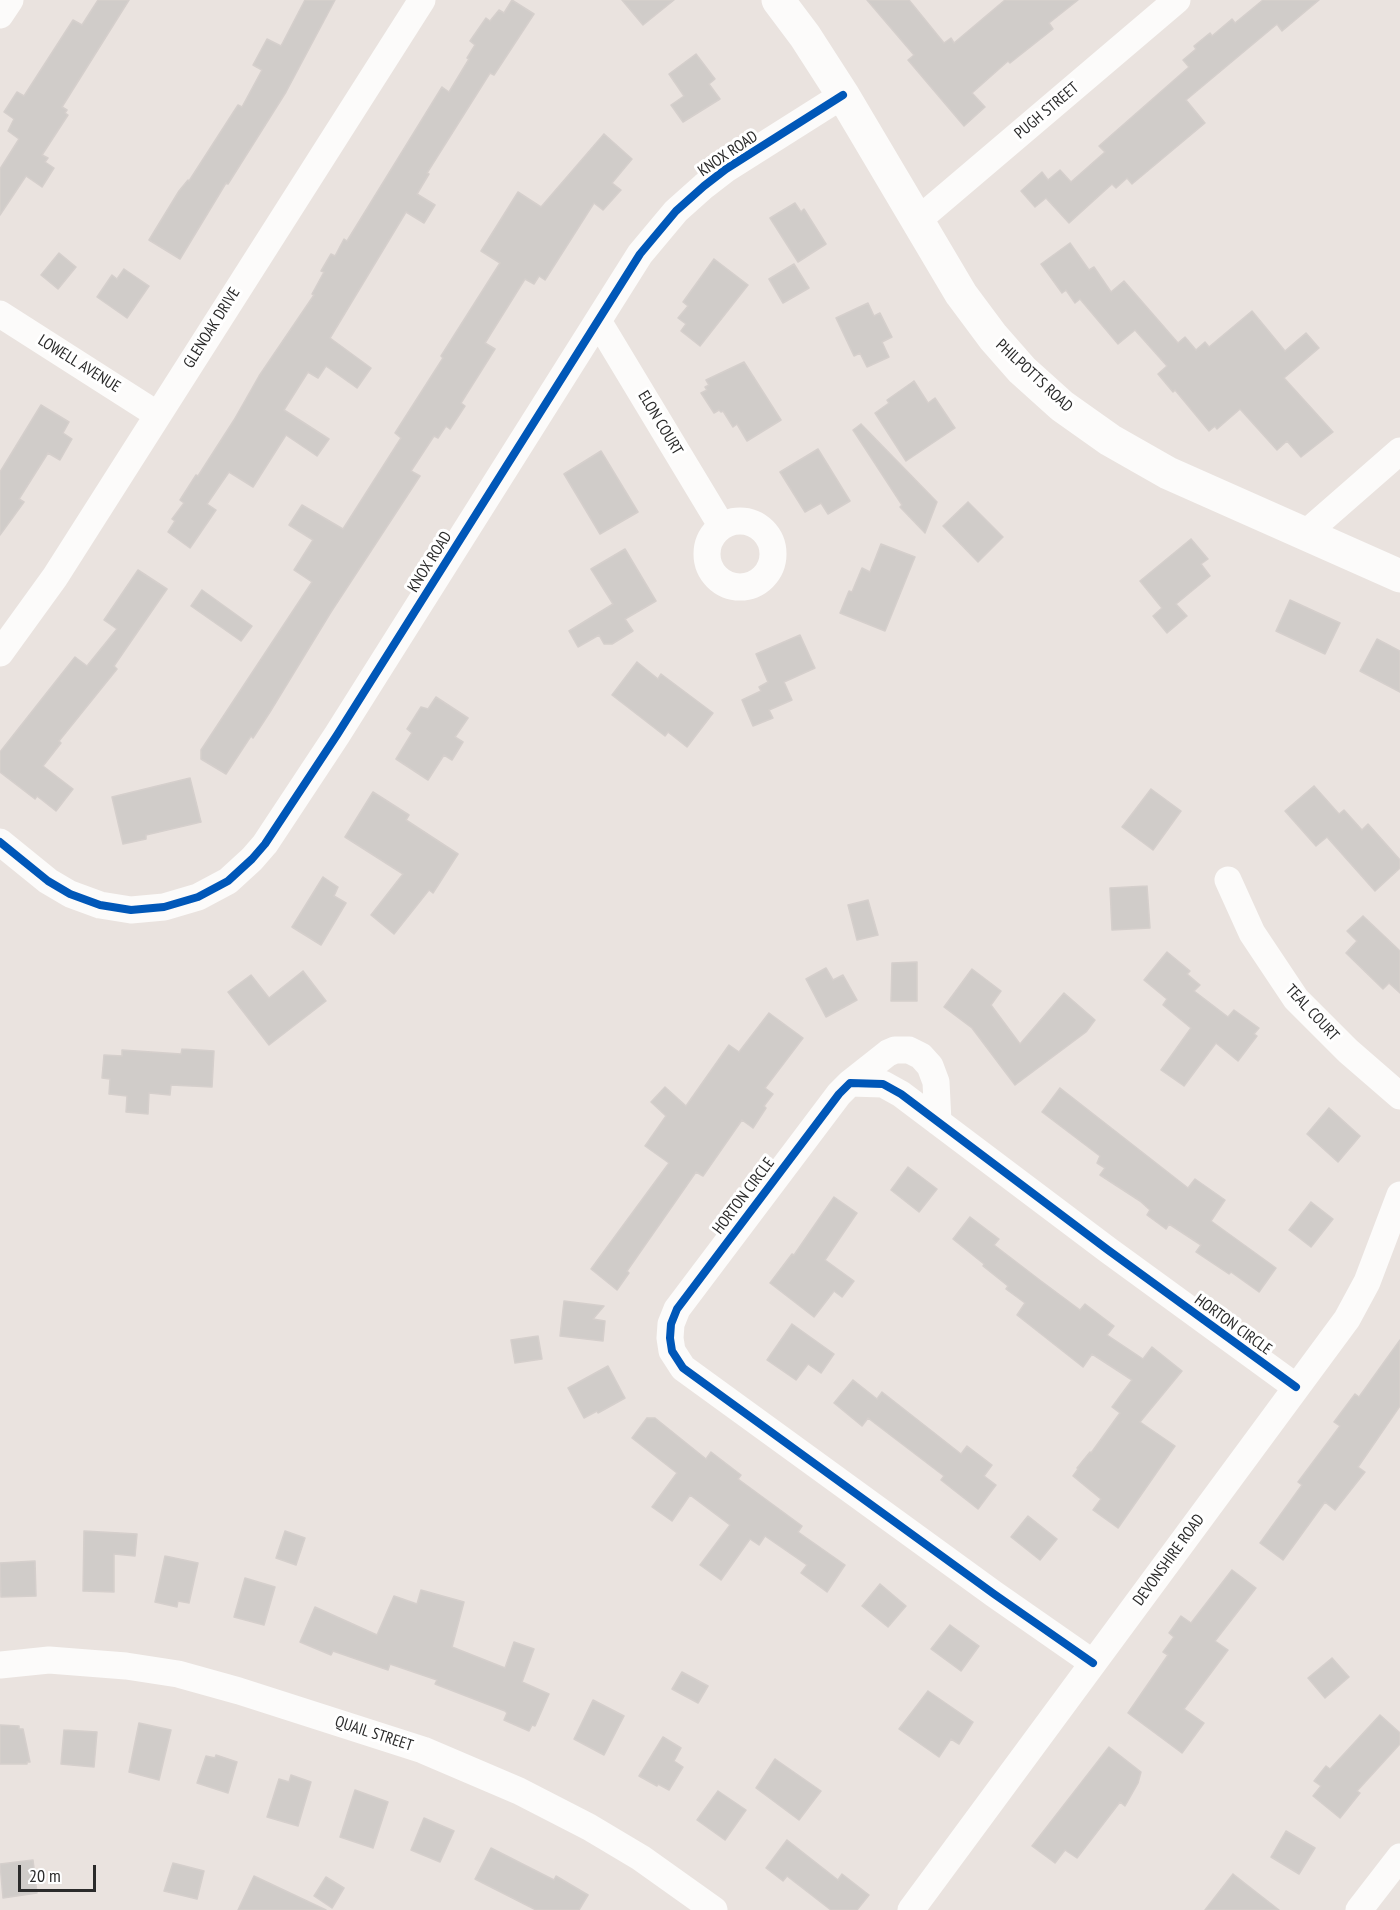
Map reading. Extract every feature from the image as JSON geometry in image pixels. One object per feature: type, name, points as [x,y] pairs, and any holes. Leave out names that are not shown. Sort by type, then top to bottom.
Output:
[{"type":"street","points":[[0,15],[10,0]]},
{"type":"street","name":"GLENOAK DRIVE","points":[[0,653],[55,577],[422,0]]},
{"type":"street","name":"PHILPOTTS ROAD","points":[[778,0],[805,36],[843,95],[961,294],[993,337],[1022,370],[1062,406],[1110,440],[1168,473],[1400,576]]},
{"type":"street","name":"PUGH STREET","points":[[917,221],[1176,0]]},
{"type":"street","name":"KNOX ROAD","points":[[0,842],[48,881],[70,894],[130,910],[164,907],[198,897],[228,881],[265,844],[324,755],[640,254],[676,211],[704,186],[726,169],[843,95]]},
{"type":"street","name":"LOWELL AVENUE","points":[[0,314],[158,415]]},
{"type":"street","name":"ELON COURT","points":[[598,321],[721,525]]},
{"type":"street","points":[[1305,534],[1400,451]]},
{"type":"street","name":"TEAL COURT","points":[[1228,880],[1252,933],[1296,999],[1348,1051],[1400,1096]]},
{"type":"street","name":"HORTON CIRCLE","points":[[938,1122],[936,1082],[930,1066],[921,1056],[909,1050],[895,1050],[888,1053],[850,1083],[792,1155],[677,1309],[671,1324],[672,1351],[683,1368],[994,1594],[1093,1663]]},
{"type":"street","name":"HORTON CIRCLE","points":[[850,1083],[883,1084],[901,1094],[1108,1250],[1296,1387]]},
{"type":"street","name":"DEVONSHIRE ROAD","points":[[911,1910],[1347,1319],[1362,1291],[1400,1196]]},
{"type":"street","name":"QUAIL STREET","points":[[0,1665],[48,1660],[126,1665],[178,1674],[239,1691],[423,1750],[519,1791],[589,1827],[641,1858],[714,1910]]},
{"type":"street","points":[[1359,1910],[1400,1857]]},
{"type":"building","points":[[98,0],[129,0],[62,107],[67,110],[65,113],[68,115],[42,155],[48,158],[45,162],[54,168],[42,187],[26,176],[0,215],[0,169],[19,139],[8,131],[14,119],[4,112],[17,92],[24,96],[73,20],[82,25]]},
{"type":"building","points":[[305,0],[335,0],[286,92],[228,184],[226,183],[180,259],[149,240],[179,191],[189,181],[238,105],[242,107],[262,70],[253,65],[267,39],[281,46]]},
{"type":"building","points":[[512,0],[534,14],[494,75],[490,73],[427,173],[429,174],[417,194],[435,205],[424,223],[406,212],[330,338],[371,368],[357,388],[326,366],[318,378],[308,372],[284,410],[329,439],[317,456],[286,435],[253,487],[229,472],[207,504],[216,510],[190,548],[168,532],[175,521],[172,519],[184,503],[180,500],[196,475],[198,476],[259,376],[314,295],[312,294],[324,272],[321,271],[331,254],[335,256],[344,239],[347,241],[442,87],[449,92],[475,45],[470,41],[486,18],[490,21],[499,10],[504,13]]},
{"type":"building","points":[[622,0],[674,0],[643,25]]},
{"type":"building","points":[[867,0],[909,0],[944,43],[951,38],[954,43],[1005,0],[1078,0],[1049,23],[1053,29],[1010,63],[1008,61],[972,93],[985,107],[964,126],[908,60],[914,55]]},
{"type":"building","points":[[1263,0],[1319,0],[1282,31],[1277,24],[1186,100],[1205,123],[1132,184],[1127,178],[1116,188],[1112,184],[1069,223],[1046,198],[1035,207],[1021,191],[1042,172],[1048,180],[1060,170],[1071,182],[1105,152],[1099,146],[1189,67],[1183,60],[1196,49],[1194,46],[1210,33],[1212,36],[1232,19],[1235,23]]},
{"type":"building","points":[[696,54],[715,79],[709,84],[720,99],[683,122],[671,105],[684,96],[669,74]]},
{"type":"building","points":[[604,134],[632,159],[612,183],[621,190],[603,210],[594,203],[545,280],[539,276],[534,284],[525,279],[485,343],[495,349],[461,403],[465,406],[450,429],[446,426],[438,438],[434,436],[411,471],[420,476],[331,612],[253,738],[251,736],[226,774],[201,759],[201,750],[312,582],[294,570],[313,540],[289,525],[302,505],[343,529],[401,438],[395,433],[500,263],[481,251],[518,192],[541,207]]},
{"type":"building","points":[[795,203],[801,212],[804,209],[826,244],[798,262],[770,218]]},
{"type":"building","points":[[1070,243],[1089,270],[1094,267],[1111,292],[1124,281],[1178,343],[1185,337],[1196,350],[1205,342],[1209,347],[1252,311],[1285,351],[1306,333],[1319,348],[1284,378],[1333,432],[1301,457],[1287,441],[1277,450],[1240,409],[1217,429],[1215,426],[1209,431],[1175,390],[1173,392],[1158,374],[1167,366],[1135,330],[1118,344],[1080,299],[1075,303],[1066,290],[1062,293],[1041,264]]},
{"type":"building","points":[[59,253],[76,267],[58,289],[41,275]]},
{"type":"building","points":[[714,259],[748,285],[700,346],[681,331],[686,324],[678,318],[688,306],[683,302]]},
{"type":"building","points":[[794,264],[809,288],[783,303],[769,279]]},
{"type":"building","points":[[124,269],[149,286],[127,318],[97,297],[112,275],[117,279]]},
{"type":"building","points":[[868,303],[874,316],[880,313],[892,337],[882,342],[889,357],[867,367],[860,353],[854,356],[836,318]]},
{"type":"building","points":[[744,362],[781,420],[747,441],[737,424],[733,427],[723,411],[719,410],[714,413],[701,393],[707,390],[705,387],[709,385],[706,380]]},
{"type":"building","points":[[914,381],[928,403],[935,398],[955,428],[906,461],[875,413],[889,403],[887,400]]},
{"type":"building","points":[[41,405],[69,422],[63,433],[72,439],[60,460],[48,453],[19,499],[24,502],[0,535],[0,472]]},
{"type":"building","points":[[861,424],[937,502],[925,533],[900,507],[902,505],[853,430]]},
{"type":"building","points":[[818,449],[850,501],[828,514],[821,503],[805,512],[780,472]]},
{"type":"building","points":[[601,451],[638,512],[600,534],[564,474]]},
{"type":"building","points":[[968,502],[1003,537],[978,562],[943,526]]},
{"type":"building","points":[[1191,539],[1208,559],[1201,564],[1210,576],[1176,604],[1187,616],[1167,633],[1153,616],[1162,608],[1140,581]]},
{"type":"building","points":[[881,544],[915,557],[885,631],[840,613],[862,568],[870,572]]},
{"type":"building","points":[[625,549],[656,601],[625,619],[633,631],[612,644],[604,644],[599,635],[578,647],[569,631],[613,604],[591,569]]},
{"type":"building","points":[[138,570],[167,589],[114,666],[117,669],[59,741],[61,743],[43,766],[73,789],[56,811],[37,796],[35,799],[0,772],[0,752],[75,657],[87,666],[117,629],[104,620]]},
{"type":"building","points":[[202,590],[252,626],[241,641],[191,606]]},
{"type":"building","points":[[1290,600],[1340,623],[1325,654],[1276,631]]},
{"type":"building","points":[[800,635],[815,668],[784,682],[792,700],[769,710],[773,718],[753,726],[742,700],[761,691],[759,687],[768,682],[756,654]]},
{"type":"building","points":[[1377,639],[1400,651],[1400,692],[1360,671]]},
{"type":"building","points":[[637,662],[658,679],[661,674],[713,713],[687,747],[668,732],[665,736],[612,695]]},
{"type":"building","points":[[436,697],[468,718],[455,737],[463,742],[452,760],[444,755],[428,780],[396,759],[412,733],[407,729],[421,707],[428,709]]},
{"type":"building","points":[[190,778],[201,822],[146,835],[146,839],[123,844],[112,797]]},
{"type":"building","points":[[1314,786],[1339,814],[1344,810],[1362,830],[1368,824],[1400,860],[1400,868],[1375,891],[1327,837],[1316,846],[1285,811]]},
{"type":"building","points":[[1151,789],[1181,811],[1153,850],[1122,827]]},
{"type":"building","points":[[373,792],[409,815],[406,820],[458,854],[433,893],[429,890],[394,934],[371,915],[403,874],[345,837]]},
{"type":"building","points":[[323,877],[338,887],[334,896],[346,903],[321,945],[292,927]]},
{"type":"building","points":[[1147,886],[1150,928],[1112,930],[1110,888]]},
{"type":"building","points":[[868,900],[878,935],[857,940],[848,905]]},
{"type":"building","points":[[1363,916],[1400,951],[1400,993],[1389,983],[1383,989],[1346,953],[1357,941],[1347,931]]},
{"type":"building","points":[[1167,952],[1190,971],[1187,974],[1200,985],[1194,991],[1228,1017],[1234,1010],[1259,1028],[1254,1034],[1257,1036],[1238,1061],[1216,1043],[1184,1086],[1161,1070],[1191,1028],[1163,1005],[1167,999],[1144,980]]},
{"type":"building","points":[[917,962],[917,1001],[891,1001],[892,963]]},
{"type":"building","points":[[826,968],[833,980],[843,975],[857,1000],[826,1017],[806,979]]},
{"type":"building","points":[[972,969],[1001,991],[991,1005],[1020,1044],[1064,993],[1095,1020],[1086,1032],[1015,1085],[972,1028],[944,1007]]},
{"type":"building","points":[[303,971],[326,1001],[269,1045],[228,992],[251,975],[269,998]]},
{"type":"building","points":[[769,1013],[803,1038],[765,1088],[773,1094],[764,1106],[766,1108],[753,1128],[742,1120],[703,1176],[696,1172],[627,1271],[629,1273],[617,1290],[591,1269],[669,1163],[645,1146],[666,1116],[651,1102],[665,1087],[686,1106],[729,1045],[739,1052]]},
{"type":"building","points":[[182,1049],[214,1051],[212,1087],[171,1085],[170,1095],[149,1093],[148,1114],[126,1112],[127,1096],[109,1094],[110,1079],[102,1078],[104,1055],[122,1056],[122,1050],[181,1054]]},
{"type":"building","points":[[1060,1088],[1188,1188],[1195,1179],[1225,1200],[1211,1221],[1276,1268],[1259,1292],[1231,1272],[1229,1274],[1196,1252],[1201,1245],[1169,1224],[1166,1229],[1147,1215],[1150,1210],[1140,1201],[1100,1175],[1105,1168],[1097,1163],[1100,1156],[1042,1112]]},
{"type":"building","points":[[1329,1108],[1360,1136],[1338,1162],[1307,1134]]},
{"type":"building","points":[[908,1167],[937,1189],[919,1212],[891,1190]]},
{"type":"building","points":[[834,1197],[857,1213],[825,1260],[854,1281],[842,1297],[834,1291],[814,1317],[770,1283],[792,1254],[794,1255]]},
{"type":"building","points":[[1311,1202],[1333,1219],[1311,1247],[1289,1230]]},
{"type":"building","points":[[970,1217],[999,1239],[994,1245],[1041,1281],[1080,1310],[1085,1304],[1114,1326],[1107,1335],[1143,1359],[1152,1347],[1182,1371],[1140,1422],[1175,1446],[1118,1528],[1093,1510],[1101,1499],[1073,1476],[1120,1413],[1112,1407],[1132,1380],[1092,1354],[1083,1367],[1017,1315],[1025,1303],[1006,1289],[1008,1286],[953,1239]]},
{"type":"building","points":[[564,1301],[604,1306],[593,1319],[605,1321],[603,1341],[560,1336]]},
{"type":"building","points":[[792,1324],[834,1354],[821,1373],[808,1364],[796,1380],[767,1360]]},
{"type":"building","points":[[538,1336],[542,1359],[515,1363],[511,1340]]},
{"type":"building","points":[[1400,1340],[1400,1406],[1358,1467],[1365,1472],[1335,1510],[1325,1502],[1283,1560],[1260,1543],[1302,1485],[1298,1482],[1340,1426],[1334,1422],[1355,1394],[1359,1397]]},
{"type":"building","points":[[608,1366],[625,1398],[584,1418],[568,1388]]},
{"type":"building","points":[[853,1380],[877,1399],[882,1392],[961,1454],[967,1446],[992,1465],[984,1476],[996,1485],[978,1509],[941,1480],[944,1476],[868,1418],[862,1426],[834,1403]]},
{"type":"building","points":[[647,1418],[655,1418],[706,1459],[711,1452],[741,1475],[738,1479],[802,1526],[798,1532],[845,1565],[827,1592],[801,1573],[807,1565],[765,1536],[759,1545],[750,1539],[721,1580],[700,1565],[730,1525],[690,1495],[672,1521],[652,1507],[677,1473],[632,1438]]},
{"type":"building","points":[[1028,1516],[1057,1539],[1040,1560],[1011,1537]]},
{"type":"building","points":[[84,1531],[137,1534],[135,1556],[114,1554],[114,1592],[83,1591]]},
{"type":"building","points":[[285,1531],[305,1538],[296,1565],[276,1558]]},
{"type":"building","points":[[165,1556],[198,1563],[189,1603],[178,1601],[177,1607],[155,1602]]},
{"type":"building","points":[[35,1561],[36,1596],[1,1597],[0,1563]]},
{"type":"building","points":[[1232,1570],[1256,1588],[1215,1641],[1228,1650],[1184,1709],[1204,1723],[1182,1753],[1128,1713],[1168,1655],[1163,1652],[1174,1637],[1169,1633],[1181,1616],[1191,1623]]},
{"type":"building","points":[[245,1578],[275,1587],[264,1625],[234,1617]]},
{"type":"building","points":[[880,1584],[906,1606],[888,1627],[862,1606]]},
{"type":"building","points":[[421,1590],[464,1602],[452,1647],[505,1668],[514,1642],[534,1649],[522,1682],[549,1694],[535,1726],[532,1725],[529,1731],[504,1720],[507,1713],[505,1711],[435,1684],[437,1680],[390,1664],[388,1670],[333,1651],[331,1655],[300,1642],[315,1607],[377,1635],[394,1596],[417,1604]]},
{"type":"building","points":[[950,1625],[979,1646],[961,1671],[931,1649]]},
{"type":"building","points":[[1332,1658],[1349,1677],[1325,1698],[1308,1678]]},
{"type":"building","points":[[682,1672],[708,1686],[698,1703],[672,1689]]},
{"type":"building","points":[[928,1691],[973,1722],[959,1744],[951,1739],[939,1757],[899,1729]]},
{"type":"building","points":[[593,1700],[624,1716],[604,1755],[574,1739]]},
{"type":"building","points":[[1380,1715],[1400,1733],[1400,1744],[1357,1791],[1360,1793],[1340,1818],[1313,1796],[1321,1786],[1314,1781],[1326,1766],[1330,1769]]},
{"type":"building","points":[[139,1723],[171,1730],[159,1780],[129,1772]]},
{"type":"building","points":[[0,1725],[19,1726],[19,1729],[23,1729],[30,1762],[0,1764]]},
{"type":"building","points":[[64,1730],[97,1732],[94,1767],[61,1764]]},
{"type":"building","points":[[663,1737],[681,1748],[674,1761],[683,1767],[669,1790],[639,1776]]},
{"type":"building","points":[[1109,1747],[1141,1772],[1138,1783],[1125,1806],[1120,1802],[1077,1858],[1065,1850],[1055,1863],[1032,1846]]},
{"type":"building","points":[[216,1755],[237,1762],[228,1793],[197,1783],[206,1756],[215,1758]]},
{"type":"building","points":[[775,1759],[821,1791],[799,1820],[756,1788]]},
{"type":"building","points":[[291,1775],[311,1782],[298,1826],[267,1817],[279,1779],[289,1782]]},
{"type":"building","points":[[355,1790],[388,1802],[373,1848],[340,1837]]},
{"type":"building","points":[[718,1791],[746,1810],[725,1840],[697,1820]]},
{"type":"building","points":[[424,1818],[454,1831],[440,1862],[411,1850]]},
{"type":"building","points":[[1286,1831],[1315,1848],[1299,1874],[1271,1857]]},
{"type":"building","points":[[787,1840],[838,1880],[842,1874],[869,1895],[857,1910],[831,1910],[787,1876],[783,1881],[766,1868]]},
{"type":"building","points":[[491,1848],[554,1880],[556,1876],[588,1895],[579,1910],[536,1910],[475,1879]]},
{"type":"building","points":[[33,1860],[37,1893],[3,1898],[0,1864]]},
{"type":"building","points":[[173,1863],[204,1871],[197,1899],[164,1891]]},
{"type":"building","points":[[1233,1874],[1247,1885],[1279,1910],[1205,1910]]},
{"type":"building","points":[[254,1876],[326,1910],[238,1910]]},
{"type":"building","points":[[326,1877],[344,1888],[332,1908],[314,1896]]},
{"type":"cycle path","points":[[0,842],[48,881],[70,894],[100,905],[131,910],[164,907],[198,897],[228,881],[265,844],[337,735],[640,254],[676,211],[704,186],[726,169],[843,95]]},
{"type":"cycle path","points":[[1093,1663],[994,1594],[683,1368],[672,1351],[670,1338],[671,1324],[677,1309],[839,1094],[850,1083],[883,1084],[901,1094],[1108,1250],[1296,1387]]}]
